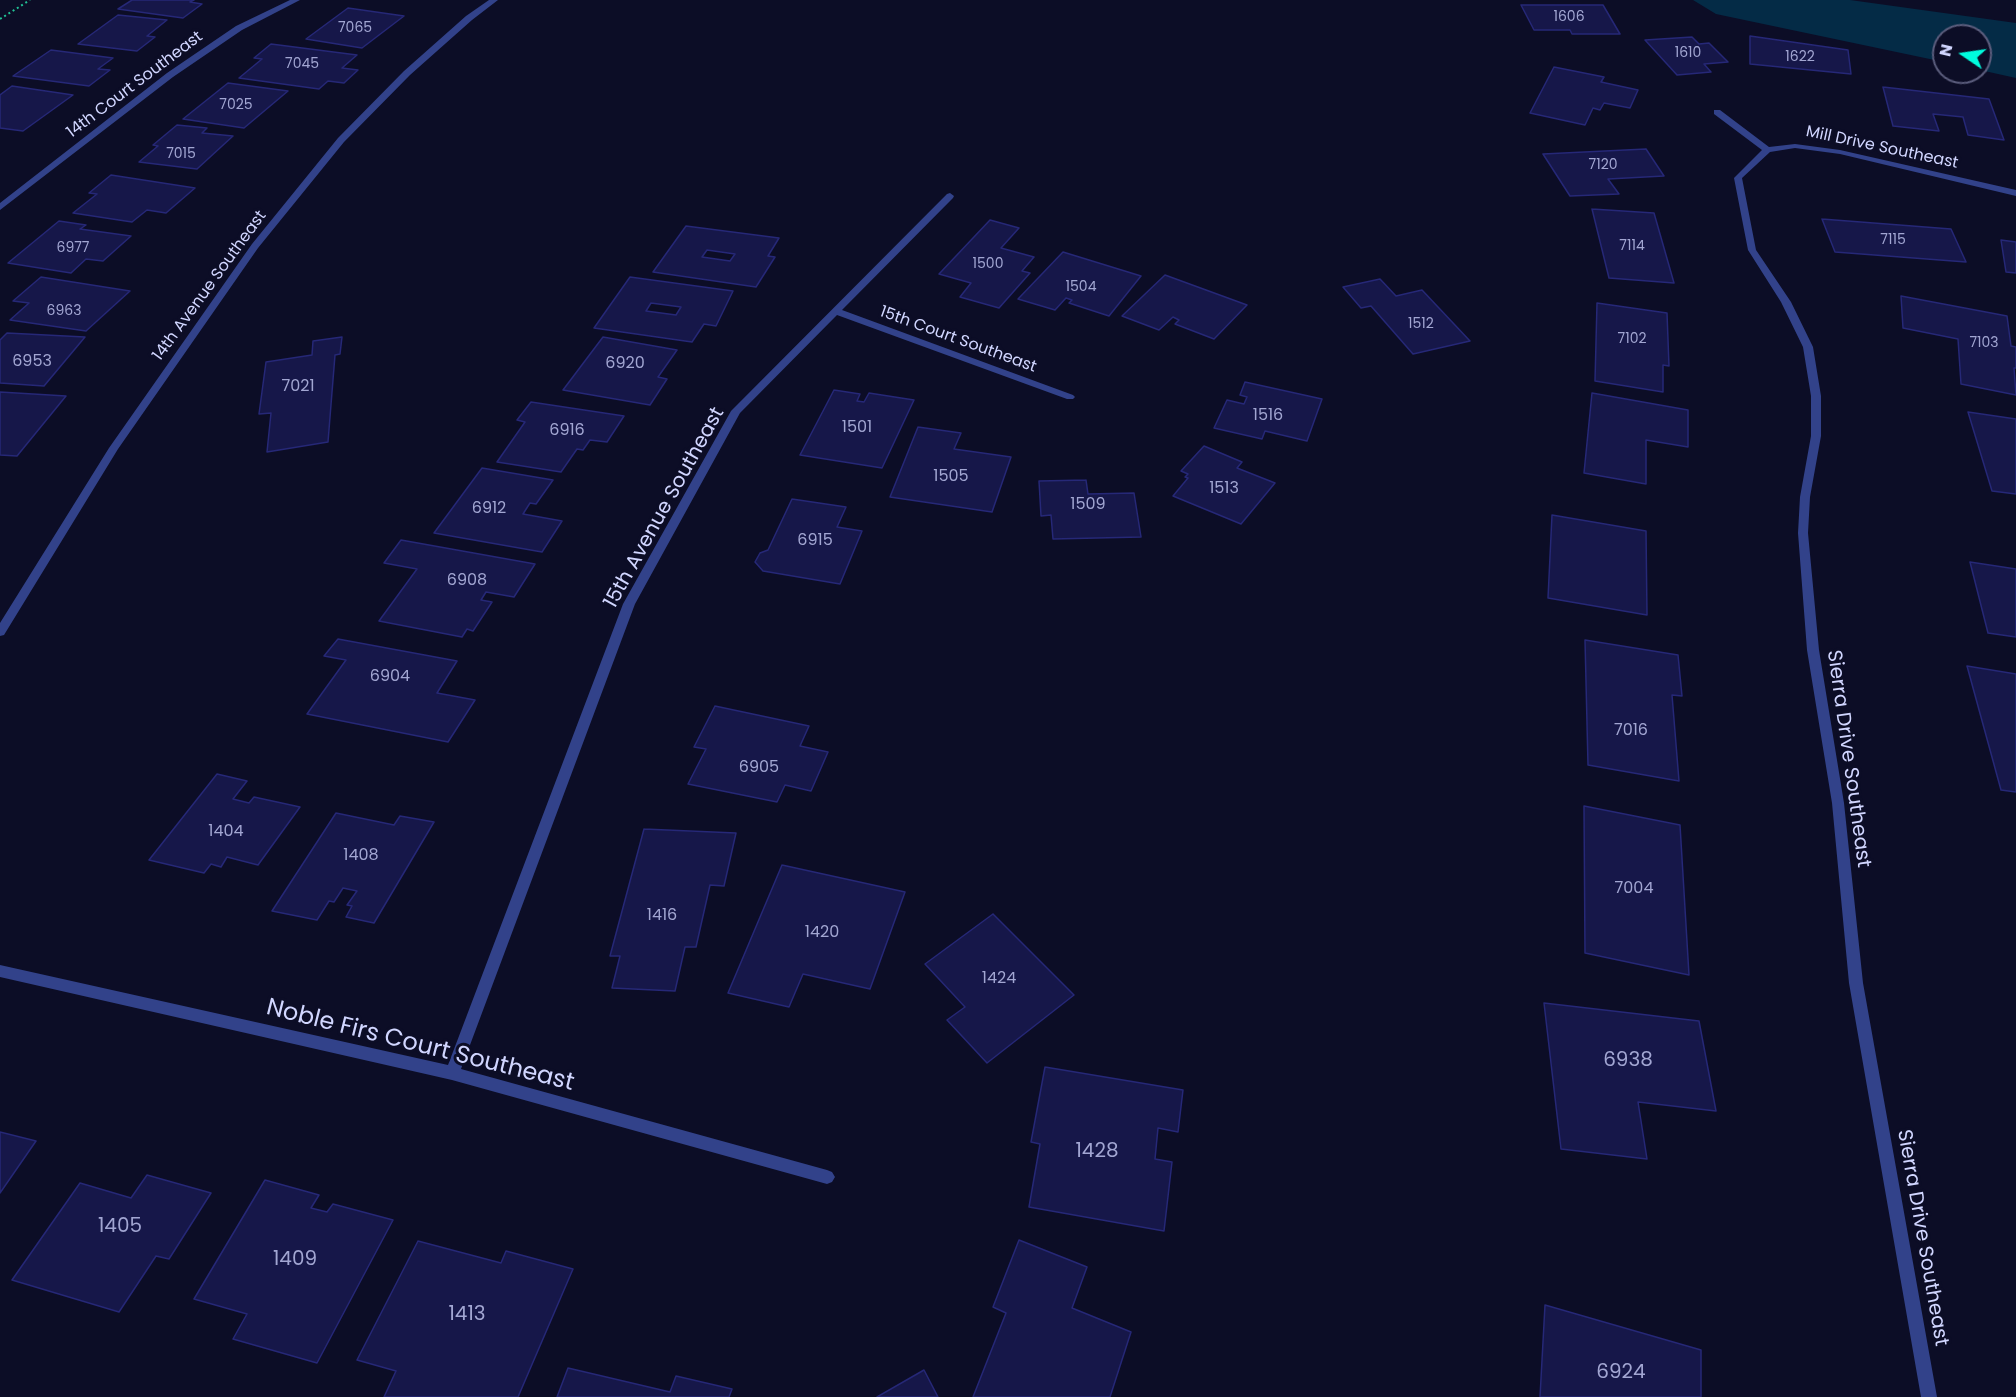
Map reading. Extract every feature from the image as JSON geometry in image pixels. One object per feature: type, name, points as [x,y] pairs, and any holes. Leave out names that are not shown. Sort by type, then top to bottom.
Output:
[{"type":"street","name":"14th Court Southeast","points":[[0,207],[170,75],[239,28],[296,0]]},
{"type":"street","name":"14th Avenue Southeast","points":[[0,632],[114,448],[255,246],[341,140],[407,73],[469,18],[494,0]]},
{"type":"street","points":[[1717,112],[1767,150]]},
{"type":"street","name":"Mill Drive Southeast","points":[[1767,150],[1795,146],[1840,152],[2016,193]]},
{"type":"street","name":"Sierra Drive Southeast","points":[[1767,150],[1738,178],[1752,250],[1786,302],[1808,347],[1816,396],[1816,435],[1805,497],[1803,533],[1813,650],[1838,803],[1856,983],[1929,1397]]},
{"type":"street","name":"15th Avenue Southeast","points":[[452,1073],[629,604],[736,411],[950,196]]},
{"type":"street","name":"15th Court Southeast","points":[[836,312],[1070,397]]},
{"type":"street","name":"Noble Firs Court Southeast","points":[[0,971],[452,1073],[827,1177]]},
{"type":"path","points":[[0,19],[30,0]]},
{"type":"water","points":[[1693,0],[1850,0],[2016,23],[2016,78],[1992,73],[1992,24],[1932,24],[1932,59],[1716,14]]},
{"type":"building","points":[[132,0],[194,0],[190,2],[202,4],[183,18],[118,9]]},
{"type":"building","points":[[1521,5],[1603,5],[1620,34],[1572,34],[1570,30],[1534,30]]},
{"type":"building","points":[[348,8],[404,16],[362,48],[306,39]]},
{"type":"building","points":[[118,15],[167,20],[147,36],[155,37],[137,51],[78,44]]},
{"type":"building","points":[[1750,36],[1848,50],[1851,74],[1750,64]]},
{"type":"building","points":[[1692,37],[1699,44],[1709,43],[1728,62],[1704,64],[1711,72],[1677,75],[1645,40]]},
{"type":"building","points":[[271,44],[357,55],[342,68],[358,70],[344,83],[328,81],[319,89],[239,78],[262,59],[254,58]]},
{"type":"building","points":[[51,50],[113,58],[98,69],[110,70],[89,86],[13,76]]},
{"type":"building","points":[[1554,67],[1604,77],[1601,82],[1638,90],[1630,108],[1604,103],[1600,110],[1593,108],[1585,125],[1530,113]]},
{"type":"building","points":[[228,83],[288,91],[244,128],[183,119]]},
{"type":"building","points":[[12,86],[73,95],[23,131],[0,128],[0,95]]},
{"type":"building","points":[[1883,87],[1989,99],[2004,140],[1968,135],[1963,117],[1933,114],[1939,131],[1893,126]]},
{"type":"building","points":[[177,125],[207,128],[202,133],[233,136],[197,169],[139,162],[158,146],[153,145]]},
{"type":"building","points":[[1646,149],[1664,176],[1608,179],[1619,194],[1570,196],[1543,154]]},
{"type":"building","points":[[111,175],[195,188],[166,213],[147,210],[132,222],[73,213],[97,194],[89,193]]},
{"type":"building","points":[[1592,209],[1654,213],[1674,283],[1609,278]]},
{"type":"building","points":[[1822,219],[1951,229],[1966,262],[1835,252]]},
{"type":"building","points":[[990,220],[1019,228],[1001,248],[1034,257],[1022,271],[1030,273],[999,308],[960,297],[971,283],[939,274]]},
{"type":"building","points":[[59,221],[86,225],[80,229],[131,236],[103,261],[86,259],[71,273],[8,263]]},
{"type":"building","points":[[686,226],[779,238],[768,256],[775,257],[756,287],[653,272]],"holes":[[[707,250],[735,254],[730,261],[702,257]]]},
{"type":"building","points":[[2001,240],[2016,242],[2016,273],[2006,272]]},
{"type":"building","points":[[1063,252],[1141,276],[1109,316],[1069,303],[1072,300],[1066,298],[1055,310],[1018,299]]},
{"type":"building","points":[[1165,275],[1247,305],[1214,339],[1175,324],[1179,320],[1173,317],[1159,330],[1122,316]]},
{"type":"building","points":[[41,277],[130,291],[86,331],[10,320],[29,303],[13,301]]},
{"type":"building","points":[[630,277],[733,291],[716,326],[704,324],[692,342],[594,328]],"holes":[[[651,303],[681,307],[676,315],[646,311]]]},
{"type":"building","points":[[1380,279],[1396,296],[1422,290],[1470,341],[1413,354],[1371,306],[1361,308],[1343,287]]},
{"type":"building","points":[[1901,296],[2007,316],[2011,346],[2016,347],[2016,368],[2014,368],[2016,395],[1961,384],[1958,339],[1903,328]]},
{"type":"building","points":[[1597,303],[1667,313],[1669,366],[1663,365],[1663,392],[1595,381]]},
{"type":"building","points":[[7,333],[85,337],[44,386],[0,383],[0,340]]},
{"type":"building","points":[[342,337],[340,354],[335,355],[328,442],[267,452],[271,413],[259,414],[266,362],[312,355],[313,341]]},
{"type":"building","points":[[603,337],[677,350],[658,377],[667,379],[650,405],[563,390]]},
{"type":"building","points":[[1245,382],[1322,399],[1307,441],[1265,431],[1262,439],[1214,428],[1227,400],[1244,404],[1247,397],[1240,395]]},
{"type":"building","points":[[834,390],[860,394],[857,401],[864,402],[869,393],[914,400],[882,468],[800,455]]},
{"type":"building","points":[[0,392],[66,396],[17,456],[0,455]]},
{"type":"building","points":[[1592,393],[1688,410],[1688,447],[1646,440],[1646,484],[1584,473]]},
{"type":"building","points":[[531,402],[624,416],[607,442],[590,440],[583,450],[577,449],[561,472],[497,462],[525,422],[517,420]]},
{"type":"building","points":[[1968,412],[2016,419],[2016,494],[1992,491]]},
{"type":"building","points":[[918,427],[961,433],[954,449],[1011,457],[992,512],[890,497]]},
{"type":"building","points":[[1204,446],[1242,462],[1237,468],[1275,483],[1241,524],[1173,496],[1188,478],[1185,477],[1188,474],[1181,471]]},
{"type":"building","points":[[482,468],[553,480],[536,504],[530,503],[523,514],[562,521],[542,552],[434,533]]},
{"type":"building","points":[[1086,480],[1088,494],[1134,493],[1141,537],[1053,539],[1051,515],[1041,516],[1039,481]]},
{"type":"building","points":[[792,499],[846,507],[837,527],[862,531],[840,584],[763,571],[755,562],[760,553],[768,550]]},
{"type":"building","points":[[1552,515],[1646,531],[1647,615],[1548,598]]},
{"type":"building","points":[[401,540],[535,564],[514,597],[486,592],[481,600],[492,602],[473,631],[467,629],[462,637],[379,621],[417,569],[384,563]]},
{"type":"building","points":[[1970,562],[2016,569],[2016,637],[1988,633]]},
{"type":"building","points":[[338,639],[457,661],[437,693],[475,700],[448,742],[307,714],[346,660],[324,656]]},
{"type":"building","points":[[1585,640],[1678,655],[1682,696],[1672,695],[1679,781],[1588,765]]},
{"type":"building","points":[[1967,666],[2016,674],[2016,792],[2001,790]]},
{"type":"building","points":[[715,706],[809,726],[800,746],[828,752],[811,791],[785,785],[777,802],[688,784],[706,749],[694,747]]},
{"type":"building","points":[[217,774],[247,781],[233,799],[249,803],[254,797],[300,807],[258,865],[227,857],[221,867],[211,864],[204,873],[149,860]]},
{"type":"building","points":[[1584,806],[1680,825],[1689,975],[1585,953]]},
{"type":"building","points":[[336,813],[394,825],[400,816],[434,822],[374,923],[346,917],[352,906],[347,905],[357,891],[343,888],[334,902],[329,901],[317,920],[272,911]]},
{"type":"building","points":[[644,829],[736,833],[724,886],[710,885],[696,947],[685,947],[675,991],[612,988],[620,956],[610,956]]},
{"type":"building","points":[[782,865],[905,892],[870,989],[803,974],[789,1007],[728,993]]},
{"type":"building","points":[[993,914],[1074,995],[987,1063],[947,1020],[965,1007],[925,964]]},
{"type":"building","points":[[1544,1003],[1699,1021],[1716,1111],[1638,1102],[1647,1159],[1561,1149]]},
{"type":"building","points":[[1045,1067],[1183,1090],[1178,1132],[1158,1128],[1155,1159],[1172,1162],[1164,1231],[1029,1207],[1040,1144],[1031,1142]]},
{"type":"building","points":[[0,1132],[36,1141],[0,1193]]},
{"type":"building","points":[[147,1175],[211,1193],[169,1259],[156,1256],[119,1312],[12,1280],[80,1183],[131,1198]]},
{"type":"building","points":[[265,1180],[319,1195],[311,1208],[327,1212],[333,1204],[393,1220],[317,1363],[233,1339],[247,1314],[194,1299]]},
{"type":"building","points":[[1019,1240],[1087,1267],[1072,1308],[1131,1332],[1110,1397],[973,1397],[1006,1313],[993,1307]]},
{"type":"building","points":[[418,1241],[501,1263],[506,1251],[573,1269],[518,1397],[384,1397],[396,1371],[357,1360]]},
{"type":"building","points":[[1545,1305],[1701,1350],[1701,1397],[1540,1397]]},
{"type":"building","points":[[568,1368],[670,1392],[676,1376],[732,1389],[729,1397],[557,1397]]},
{"type":"building","points":[[924,1370],[938,1397],[877,1397]]}]
